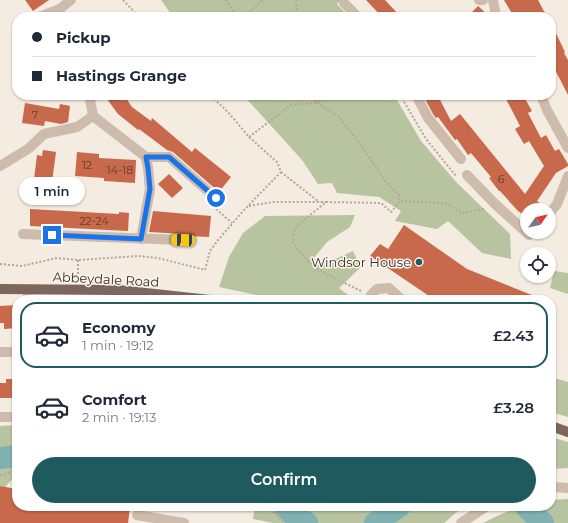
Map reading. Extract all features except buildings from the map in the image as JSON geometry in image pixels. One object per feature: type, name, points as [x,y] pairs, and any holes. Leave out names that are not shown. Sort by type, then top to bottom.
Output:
[{"type":"main road","name":"Abbeydale Road","points":[[0,289],[118,290],[133,295]]},
{"type":"main road","points":[[556,428],[568,432]]},
{"type":"street","points":[[63,12],[71,0]]},
{"type":"street","points":[[493,0],[495,12]]},
{"type":"street","points":[[344,3],[353,12]]},
{"type":"street","points":[[90,100],[93,116],[146,157],[169,157],[216,198]]},
{"type":"street","points":[[419,100],[428,118],[461,159]]},
{"type":"street","points":[[543,100],[568,148]]},
{"type":"street","points":[[0,166],[28,149],[44,134],[77,127],[93,116]]},
{"type":"street","points":[[141,239],[150,189],[146,157]]},
{"type":"street","points":[[556,206],[568,176]]},
{"type":"street","points":[[464,177],[491,205],[520,228]]},
{"type":"street","points":[[23,234],[183,240]]},
{"type":"street","points":[[374,295],[377,289],[389,288],[397,295]]},
{"type":"street","points":[[28,289],[28,295]]},
{"type":"street","points":[[0,352],[12,352]]},
{"type":"street","points":[[0,417],[12,417]]},
{"type":"street","points":[[556,487],[568,488]]},
{"type":"street","points":[[461,523],[479,511]]},
{"type":"street","points":[[138,515],[184,523]]},
{"type":"path","points":[[123,0],[134,12]]},
{"type":"path","points":[[226,0],[234,12]]},
{"type":"path","points":[[249,12],[263,0]]},
{"type":"path","points":[[296,0],[298,12]]},
{"type":"path","points":[[215,100],[228,112],[249,137],[277,162],[281,172],[320,202]]},
{"type":"path","points":[[247,206],[273,202],[381,203],[391,212],[400,201],[399,194],[386,182],[361,145],[338,116],[314,100]]},
{"type":"path","points":[[249,137],[291,105],[317,103],[322,100]]},
{"type":"path","points":[[403,100],[426,140],[464,177]]},
{"type":"path","points":[[0,264],[22,266],[57,258],[78,260],[138,256],[158,258],[205,270],[210,251],[232,222],[281,172]]},
{"type":"path","points":[[400,201],[445,203],[462,213],[491,205]]},
{"type":"path","points":[[326,202],[298,225],[294,232],[293,243],[304,257],[318,270],[367,295]]},
{"type":"path","points":[[78,260],[78,289]]},
{"type":"path","points":[[0,475],[12,472]]},
{"type":"path","points":[[272,511],[285,523]]},
{"type":"green space","points":[[161,0],[342,0],[337,4],[344,12],[169,12]]},
{"type":"green space","points":[[248,100],[397,100],[421,141],[456,182],[510,234],[511,259],[482,253],[448,221],[437,229],[395,221],[401,211],[379,197],[337,193],[332,183],[318,184],[302,160]]},
{"type":"green space","points":[[355,215],[350,227],[327,242],[313,259],[329,262],[353,251],[361,267],[339,288],[348,295],[257,295],[219,287],[229,257],[243,233],[265,216]]},
{"type":"green space","points":[[556,271],[568,273],[568,294],[550,288],[551,283],[556,283]]},
{"type":"green space","points":[[556,378],[568,382],[568,417],[556,413]]},
{"type":"green space","points":[[12,425],[12,479],[5,487],[0,486],[0,426]]},
{"type":"green space","points":[[556,438],[568,442],[568,468],[556,469]]},
{"type":"green space","points":[[568,499],[568,523],[483,523],[509,511],[556,511],[556,500]]},
{"type":"green space","points":[[254,511],[458,511],[444,523],[273,523],[253,519]]},
{"type":"waterway","points":[[0,458],[12,457]]},
{"type":"waterway","points":[[289,511],[307,523]]},
{"type":"waterway","points":[[375,523],[393,511]]},
{"type":"waterway","points":[[530,511],[543,523]]},
{"type":"place","name":"Windsor House","points":[[419,262]]},
{"type":"route","points":[[52,235],[141,239],[150,189],[146,157],[169,157],[216,198]]}]
